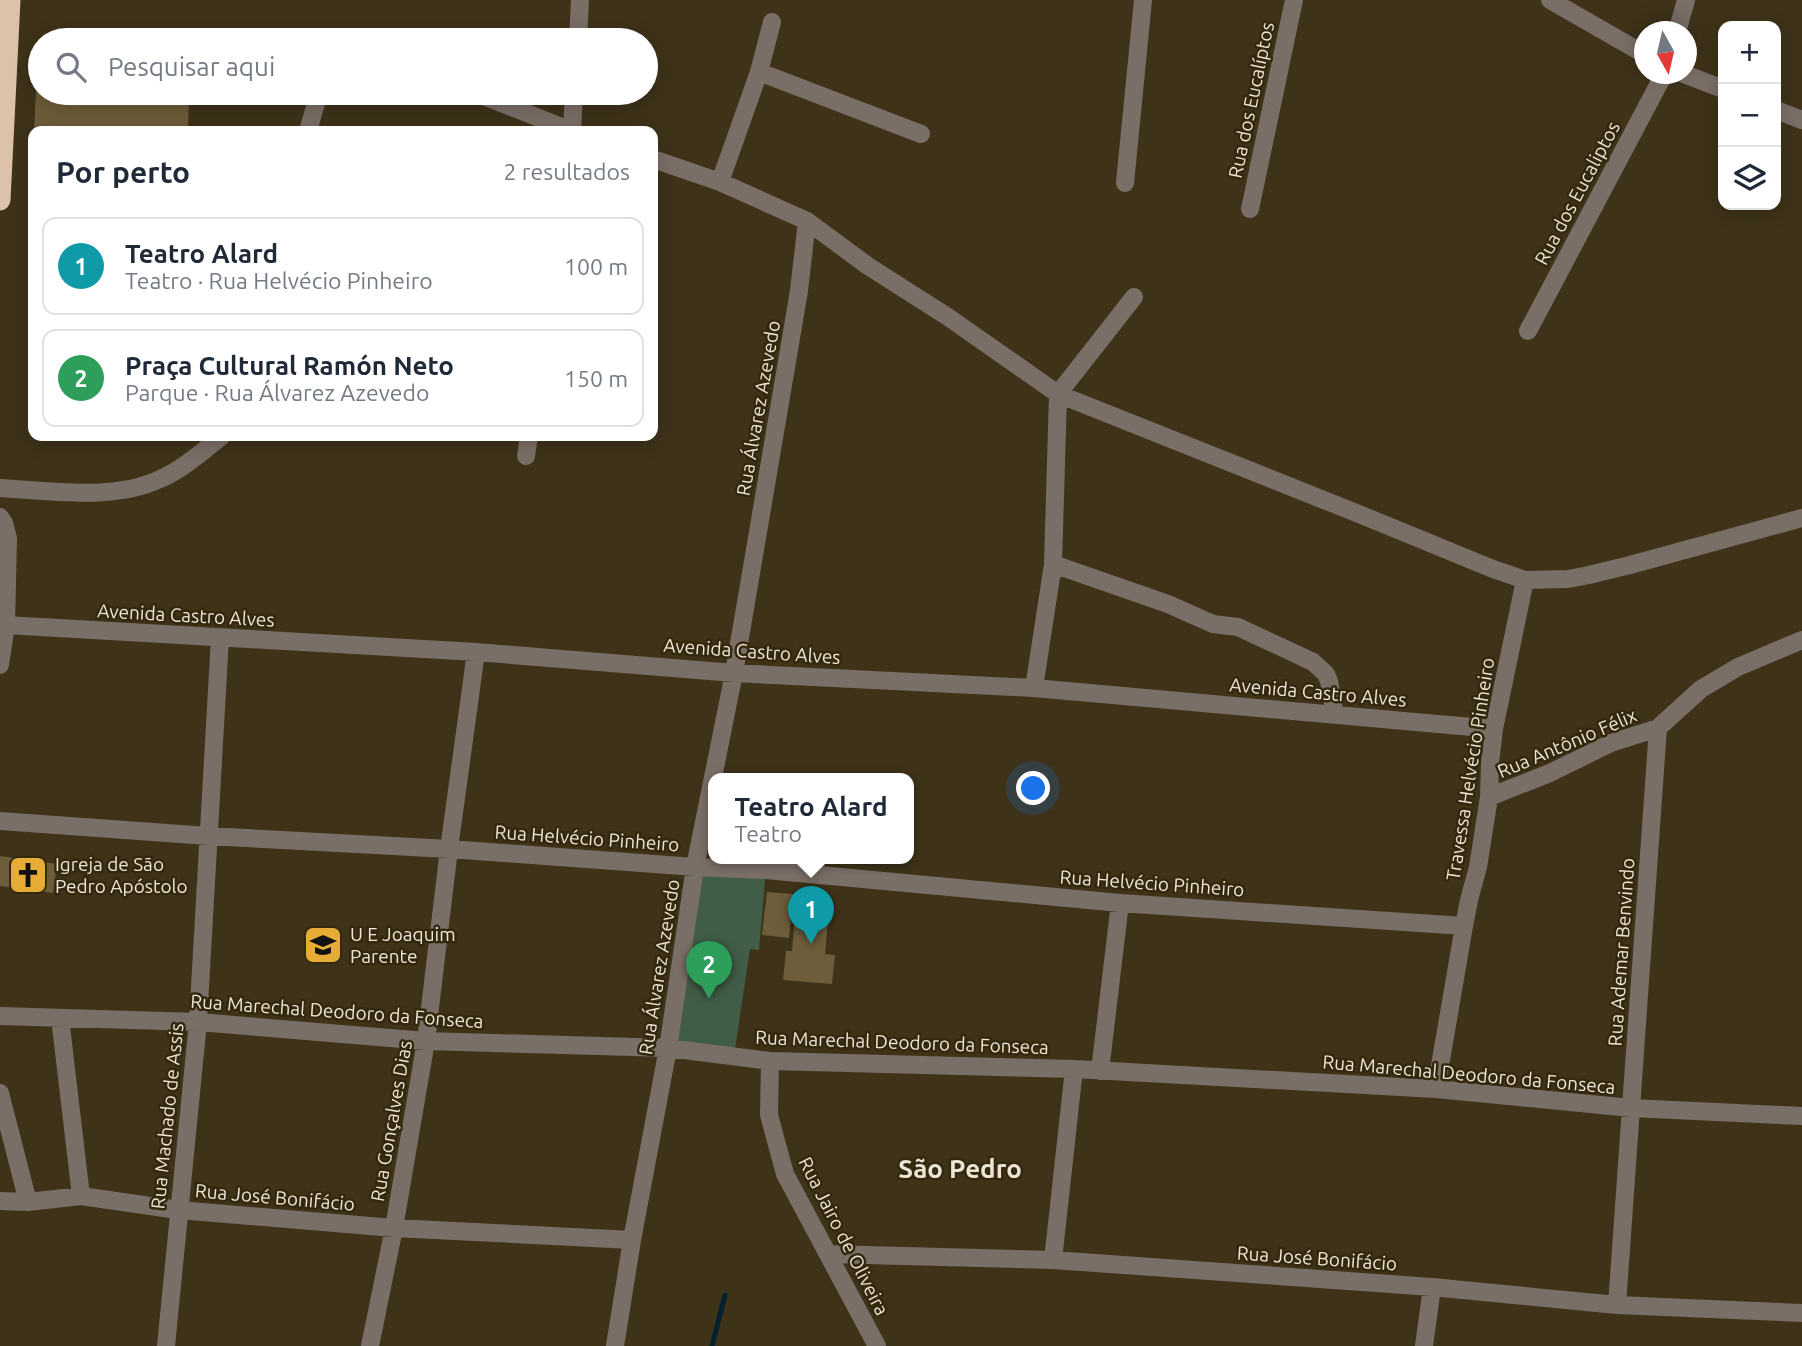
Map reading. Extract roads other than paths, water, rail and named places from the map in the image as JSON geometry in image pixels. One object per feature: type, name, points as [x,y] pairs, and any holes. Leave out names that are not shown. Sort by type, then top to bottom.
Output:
[{"type":"highway","points":[[0,200],[10,0]]},
{"type":"street","points":[[579,28],[580,0]]},
{"type":"street","points":[[1125,183],[1143,0]]},
{"type":"street","name":"Rua dos Eucalíptos","points":[[1250,209],[1294,0]]},
{"type":"street","points":[[1550,0],[1634,48]]},
{"type":"street","points":[[1680,21],[1686,0]]},
{"type":"street","points":[[720,182],[759,72],[772,22]]},
{"type":"street","points":[[759,72],[921,134]]},
{"type":"street","points":[[1697,79],[1718,87]]},
{"type":"street","name":"Rua dos Eucaliptos","points":[[1528,331],[1659,84]]},
{"type":"street","points":[[309,126],[316,105]]},
{"type":"street","points":[[506,105],[559,126]]},
{"type":"street","points":[[572,126],[573,105]]},
{"type":"street","points":[[1781,112],[1802,120]]},
{"type":"street","points":[[658,161],[720,182],[807,222],[1058,394],[1525,580],[1568,579],[1589,575],[1802,517]]},
{"type":"street","name":"Rua Álvarez Azevedo","points":[[714,773],[734,673],[799,291],[807,222]]},
{"type":"street","points":[[1034,688],[1053,564],[1058,394],[1134,297]]},
{"type":"street","points":[[0,488],[88,492],[125,490],[160,480],[216,441]]},
{"type":"street","points":[[526,456],[528,441]]},
{"type":"street","points":[[0,517],[8,538],[6,625],[0,665]]},
{"type":"street","points":[[1053,564],[1168,604],[1213,624],[1238,627],[1313,662],[1326,674],[1329,681],[1335,715]]},
{"type":"street","name":"Travessa Helvécio Pinheiro","points":[[1436,1089],[1464,926],[1478,867],[1489,797],[1494,729],[1525,580]]},
{"type":"street","name":"Avenida Castro Alves","points":[[6,625],[476,652],[734,673],[1034,688],[1494,729]]},
{"type":"street","name":"Rua Machado de Assis","points":[[166,1346],[198,1022],[220,638]]},
{"type":"street","name":"Rua Antônio Félix","points":[[1489,797],[1550,773],[1611,743],[1658,728],[1701,688],[1738,667],[1802,640]]},
{"type":"street","name":"Rua Gonçalves Dias","points":[[370,1346],[394,1228],[426,1041],[476,652]]},
{"type":"street","name":"Rua Ademar Benvindo","points":[[1617,1305],[1658,728]]},
{"type":"street","name":"Rua Álvarez Azevedo","points":[[615,1346],[708,802]]},
{"type":"street","name":"Rua Helvécio Pinheiro","points":[[0,821],[766,870],[1120,903],[1464,926]]},
{"type":"street","points":[[1100,1071],[1120,903]]},
{"type":"street","name":"Rua Marechal Deodoro da Fonseca","points":[[0,1016],[198,1022],[426,1041],[668,1048],[770,1061],[1073,1069],[1436,1089],[1631,1108],[1802,1116]]},
{"type":"street","points":[[60,1018],[81,1196]]},
{"type":"street","name":"Rua Jairo de Oliveira","points":[[770,1061],[769,1115],[785,1174],[877,1346]]},
{"type":"street","points":[[1053,1260],[1073,1069]]},
{"type":"street","points":[[0,1093],[28,1202]]},
{"type":"street","name":"Rua José Bonifácio","points":[[0,1201],[28,1202],[81,1196],[178,1210],[394,1228],[632,1240]]},
{"type":"street","name":"Rua José Bonifácio","points":[[828,1254],[1053,1260],[1432,1287],[1617,1305],[1802,1313]]},
{"type":"street","points":[[1424,1346],[1432,1287]]},
{"type":"waterway","points":[[712,1346],[725,1295]]},
{"type":"place","name":"Igreja de São Pedro Apóstolo","points":[[28,875]]},
{"type":"place","name":"Teatro Alard","points":[[811,944]]},
{"type":"place","name":"U E Joaquim Parente","points":[[323,945]]},
{"type":"place","name":"Praça Cultural Ramón Neto","points":[[709,999]]},
{"type":"district","name":"São Pedro","points":[[960,1169]]}]
